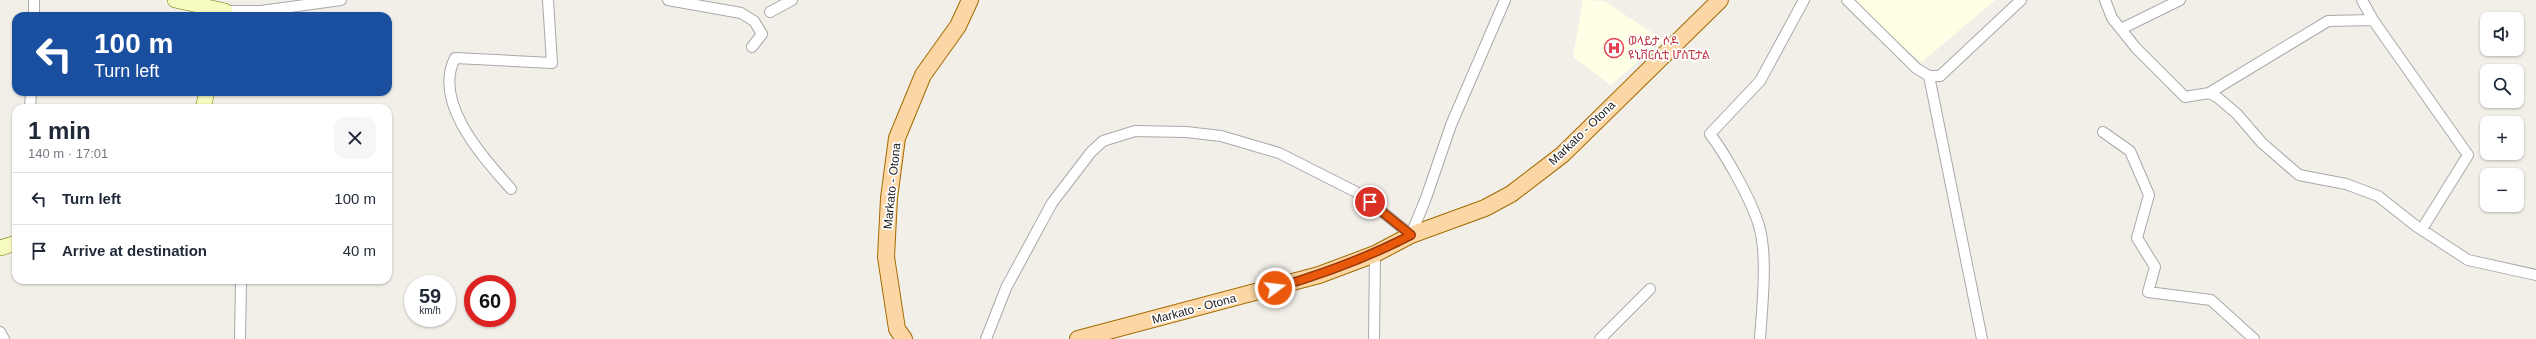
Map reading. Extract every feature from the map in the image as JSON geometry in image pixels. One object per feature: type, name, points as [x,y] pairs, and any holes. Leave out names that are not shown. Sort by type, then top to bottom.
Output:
[{"type":"main road","name":"Markato - Otona","points":[[904,339],[897,329],[886,257],[889,198],[897,138],[923,75],[958,26],[970,0]]},
{"type":"main road","name":"Markato - Otona","points":[[1078,339],[1319,275],[1375,254],[1411,235],[1484,208],[1523,186],[1562,155],[1720,0]]},
{"type":"street","points":[[34,0],[34,12]]},
{"type":"street","points":[[175,0],[225,9],[261,11],[341,0]]},
{"type":"street","points":[[511,189],[489,163],[455,112],[450,68],[455,58],[552,62],[548,0]]},
{"type":"street","points":[[668,0],[741,13],[754,21],[762,34],[752,47]]},
{"type":"street","points":[[770,12],[792,0]]},
{"type":"street","points":[[986,339],[1006,288],[1052,203],[1091,152],[1103,141],[1135,131],[1186,132],[1222,136],[1280,153],[1360,194],[1411,235],[1426,198],[1451,125],[1505,0]]},
{"type":"street","points":[[1760,339],[1762,271],[1759,227],[1749,203],[1710,134],[1760,81],[1804,0]]},
{"type":"street","points":[[1847,0],[1916,68],[1929,76],[1940,76],[1945,72],[2021,0]]},
{"type":"street","points":[[2105,0],[2112,18],[2136,48],[2184,96],[2209,93],[2328,21],[2373,20]]},
{"type":"street","points":[[2121,29],[2180,0]]},
{"type":"street","points":[[2362,0],[2373,20],[2468,155],[2422,229]]},
{"type":"street","points":[[1929,76],[1982,339]]},
{"type":"street","points":[[2209,93],[2237,114],[2262,143],[2299,175],[2346,184],[2378,196],[2422,229],[2468,260],[2494,267],[2536,275]]},
{"type":"street","points":[[2103,132],[2130,151],[2149,195],[2136,238],[2155,266],[2148,292],[2211,300],[2254,339]]},
{"type":"street","points":[[0,248],[12,244]]},
{"type":"street","points":[[1374,339],[1375,254]]},
{"type":"street","points":[[240,339],[241,284]]},
{"type":"street","points":[[1600,339],[1650,289]]},
{"type":"street","points":[[0,332],[4,339]]},
{"type":"shaded area","name":"ወላይታ ሶዶ ዩኒቨርሲቲ ሆስፒታል","points":[[1583,0],[1604,1],[1663,40],[1611,85],[1573,57]]},
{"type":"shaded area","points":[[1851,0],[1995,0],[1922,62],[1890,37]]},
{"type":"place","name":"ወላይታ ሶዶ ዩኒቨርሲቲ ሆስፒታል","points":[[1614,48]]},
{"type":"route","points":[[1275,288],[1319,275],[1375,254],[1411,235],[1370,202]]}]
